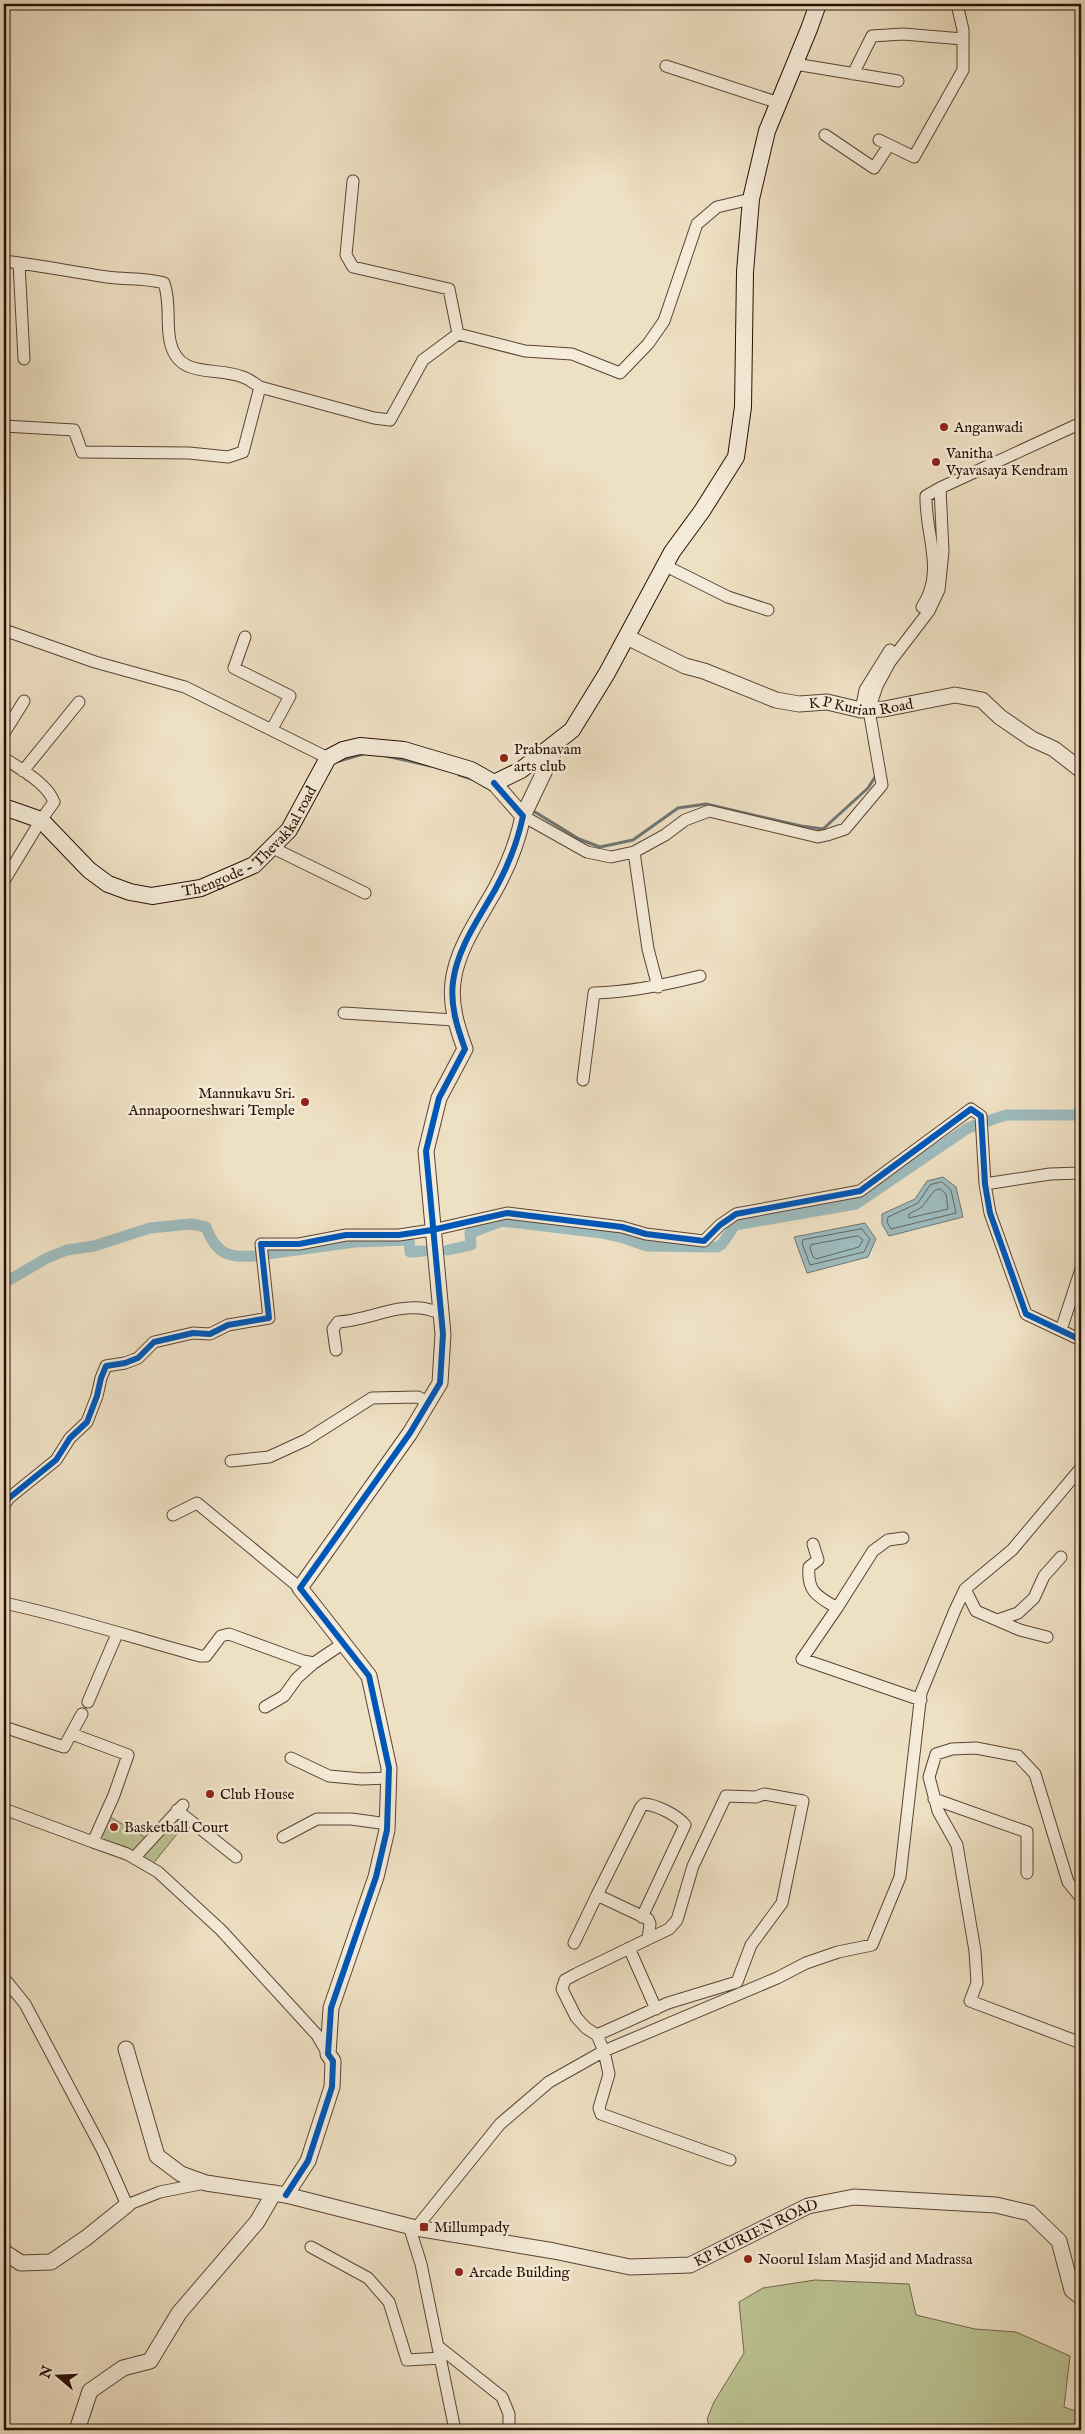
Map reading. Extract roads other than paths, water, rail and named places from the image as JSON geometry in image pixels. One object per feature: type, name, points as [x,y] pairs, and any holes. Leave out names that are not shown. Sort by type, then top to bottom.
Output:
[{"type":"main road","points":[[328,758],[343,750],[360,746],[404,750],[471,770],[494,784],[521,770],[558,743],[572,730],[627,637],[672,552],[702,511],[736,457],[743,407],[745,272],[751,200],[767,131],[818,4]]},
{"type":"main road","name":"Thengode - Thevakkal road","points":[[4,807],[41,820],[89,870],[108,884],[130,892],[152,896],[201,888],[244,871],[273,848],[289,830],[328,758]]},
{"type":"street","points":[[826,135],[874,168],[884,143],[914,157],[963,70],[963,39],[957,4]]},
{"type":"street","points":[[853,74],[872,36],[903,34],[963,39]]},
{"type":"street","points":[[795,64],[898,81]]},
{"type":"street","points":[[666,66],[779,103]]},
{"type":"street","points":[[353,182],[346,255],[353,267],[449,289],[458,334]]},
{"type":"street","points":[[458,334],[525,351],[572,354],[620,373],[648,344],[664,321],[698,224],[717,207],[751,200]]},
{"type":"street","points":[[4,261],[109,277],[144,278],[164,283],[169,297],[170,341],[177,360],[187,367],[244,377],[260,387],[374,418],[390,420],[423,360],[458,334]]},
{"type":"street","points":[[19,263],[24,359]]},
{"type":"street","points":[[4,426],[74,430],[82,452],[189,453],[228,458],[243,452],[260,387]]},
{"type":"street","points":[[494,784],[523,816],[592,854],[611,857],[634,852],[665,835],[685,820],[709,811],[818,837],[845,829],[882,785],[865,710],[865,690],[882,660],[926,601],[934,575],[934,554],[926,496],[1081,423]]},
{"type":"street","points":[[666,566],[720,594],[768,610]]},
{"type":"street","points":[[4,630],[95,662],[185,687],[328,758]]},
{"type":"street","points":[[244,637],[234,668],[290,696],[272,729]]},
{"type":"street","name":"K P Kurian Road","points":[[627,637],[685,666],[704,671],[776,700],[799,704],[827,702],[865,710],[884,709],[955,695],[982,700],[1000,717],[1032,739],[1054,749],[1081,770]]},
{"type":"street","points":[[4,733],[24,702]]},
{"type":"street","points":[[23,771],[80,702]]},
{"type":"street","points":[[300,1588],[410,1433],[440,1383],[443,1334],[426,1151],[439,1098],[465,1049],[454,1020],[453,982],[463,948],[497,886],[519,834],[523,816],[558,743]]},
{"type":"street","points":[[4,758],[23,771],[52,796],[54,802],[4,881]]},
{"type":"street","points":[[273,848],[365,894]]},
{"type":"street","points":[[634,852],[648,949],[658,987]]},
{"type":"street","points":[[582,1080],[594,994],[658,987],[700,976]]},
{"type":"street","points":[[344,1013],[454,1020]]},
{"type":"street","points":[[4,1505],[8,1498],[56,1460],[70,1438],[87,1422],[97,1396],[100,1378],[106,1366],[125,1364],[138,1358],[154,1342],[193,1333],[210,1334],[228,1325],[268,1318],[261,1244],[299,1244],[346,1235],[433,1235],[507,1213],[622,1227],[646,1234],[704,1241],[720,1225],[736,1214],[860,1191],[971,1109],[981,1116],[985,1184],[990,1213],[1026,1314],[1081,1340]]},
{"type":"street","points":[[985,1184],[1050,1174],[1081,1173]]},
{"type":"street","points":[[1061,1330],[1081,1269]]},
{"type":"street","points":[[336,1350],[333,1329],[338,1322],[355,1321],[384,1312],[420,1308],[441,1313]]},
{"type":"street","points":[[231,1461],[269,1457],[306,1440],[372,1398],[418,1397],[428,1402]]},
{"type":"street","points":[[455,2430],[413,2227],[500,2124],[549,2082],[604,2051],[777,1978],[806,1963],[838,1952],[872,1945],[900,1877],[921,1693],[965,1589],[1012,1550],[1081,1468]]},
{"type":"street","points":[[173,1515],[197,1503],[300,1588],[342,1644],[369,1676],[390,1768],[388,1824],[376,1877],[331,2008],[328,2054]]},
{"type":"street","points":[[904,1538],[888,1540],[873,1550],[802,1659],[920,1700]]},
{"type":"street","points":[[813,1544],[818,1560],[809,1567],[808,1581],[815,1594],[837,1608]]},
{"type":"street","points":[[998,1620],[1018,1613],[1034,1598],[1044,1576],[1061,1557]]},
{"type":"street","points":[[965,1589],[976,1611],[1020,1630],[1048,1637]]},
{"type":"street","points":[[4,1603],[56,1614],[117,1634],[200,1656],[206,1656],[221,1636],[229,1634],[314,1663]]},
{"type":"street","points":[[88,1702],[117,1634]]},
{"type":"street","points":[[265,1707],[284,1696],[297,1678],[314,1663],[342,1644]]},
{"type":"street","points":[[4,1727],[64,1747],[82,1714]]},
{"type":"street","points":[[72,1734],[128,1755],[114,1795],[93,1842]]},
{"type":"street","points":[[1081,1898],[1068,1882],[1035,1774],[1018,1756],[976,1748],[952,1749],[936,1754],[929,1777],[938,1811],[957,1846],[975,1951],[977,1983],[970,2002],[1081,2043]]},
{"type":"street","points":[[291,1758],[329,1776],[362,1780],[389,1778]]},
{"type":"street","points":[[597,2036],[656,2008],[737,1982],[751,1945],[782,1904],[803,1801],[764,1794],[756,1797],[726,1796],[693,1866],[677,1920],[670,1929],[648,1938],[565,1980],[562,1989],[579,2023],[597,2036],[604,2051],[609,2074],[599,2108],[602,2114],[730,2160]]},
{"type":"street","points":[[934,1799],[1027,1832],[1027,1873]]},
{"type":"street","points":[[574,1943],[641,1807],[648,1804],[679,1818],[684,1827],[642,1917]]},
{"type":"street","points":[[134,1858],[180,1808],[236,1857]]},
{"type":"street","points":[[4,1809],[134,1858],[158,1872],[221,1930],[316,2036],[333,2061],[332,2088],[308,2161],[179,2313],[150,2361],[123,2368],[90,2391],[77,2430]]},
{"type":"street","points":[[283,1837],[317,1819],[351,1819],[388,1824]]},
{"type":"street","points":[[597,1895],[648,1919],[650,1924],[648,1938]]},
{"type":"street","points":[[629,1948],[656,2008]]},
{"type":"street","points":[[4,1978],[25,2004],[103,2151],[127,2205]]},
{"type":"street","name":"KP KURIEN ROAD","points":[[126,2049],[157,2156],[181,2174],[206,2182],[280,2194],[413,2227],[554,2251],[630,2267],[690,2265],[808,2206],[854,2198],[996,2204],[1030,2213],[1059,2241],[1072,2290],[1081,2297]]},
{"type":"street","points":[[4,2252],[21,2263],[51,2262],[86,2238],[127,2205],[160,2192],[206,2182]]},
{"type":"street","points":[[311,2247],[368,2278],[389,2302],[406,2360],[440,2352],[502,2397],[509,2414],[509,2430]]},
{"type":"water","points":[[943,1177],[956,1187],[963,1217],[889,1236],[882,1224],[882,1214],[915,1199],[927,1181]]},
{"type":"water","points":[[865,1223],[876,1239],[868,1257],[807,1273],[794,1237]]},
{"type":"waterway","points":[[336,762],[363,754]]},
{"type":"waterway","points":[[386,756],[431,766]]},
{"type":"waterway","points":[[535,812],[579,839],[600,847],[633,840],[678,808],[706,804],[801,826],[823,829],[868,788],[877,774]]},
{"type":"waterway","points":[[459,775],[472,779]]},
{"type":"waterway","points":[[988,1121],[1006,1115],[1081,1115]]},
{"type":"waterway","points":[[448,1250],[471,1245],[470,1233],[502,1221],[602,1233],[647,1246],[717,1247],[722,1244],[735,1225],[856,1204],[968,1128],[976,1125]]},
{"type":"waterway","points":[[4,1283],[47,1258],[67,1250],[94,1246],[150,1228],[191,1224],[206,1227],[214,1243],[224,1252],[237,1256],[255,1256]]},
{"type":"waterway","points":[[267,1254],[355,1242],[409,1240],[410,1252],[424,1251]]},
{"type":"place","name":"Anganwadi","points":[[944,427]]},
{"type":"place","name":"Vanitha Vyavasaya Kendram","points":[[936,462]]},
{"type":"place","name":"Prabnavam arts club","points":[[504,758]]},
{"type":"place","name":"Mannukavu Sri. Annapoorneshwari Temple","points":[[305,1102]]},
{"type":"place","name":"Club House","points":[[210,1794]]},
{"type":"place","name":"Basketball Court","points":[[114,1827]]},
{"type":"place","name":"Millumpady","points":[[424,2227]]},
{"type":"place","name":"Noorul Islam Masjid and Madrassa","points":[[748,2259]]},
{"type":"place","name":"Arcade Building","points":[[459,2272]]}]
